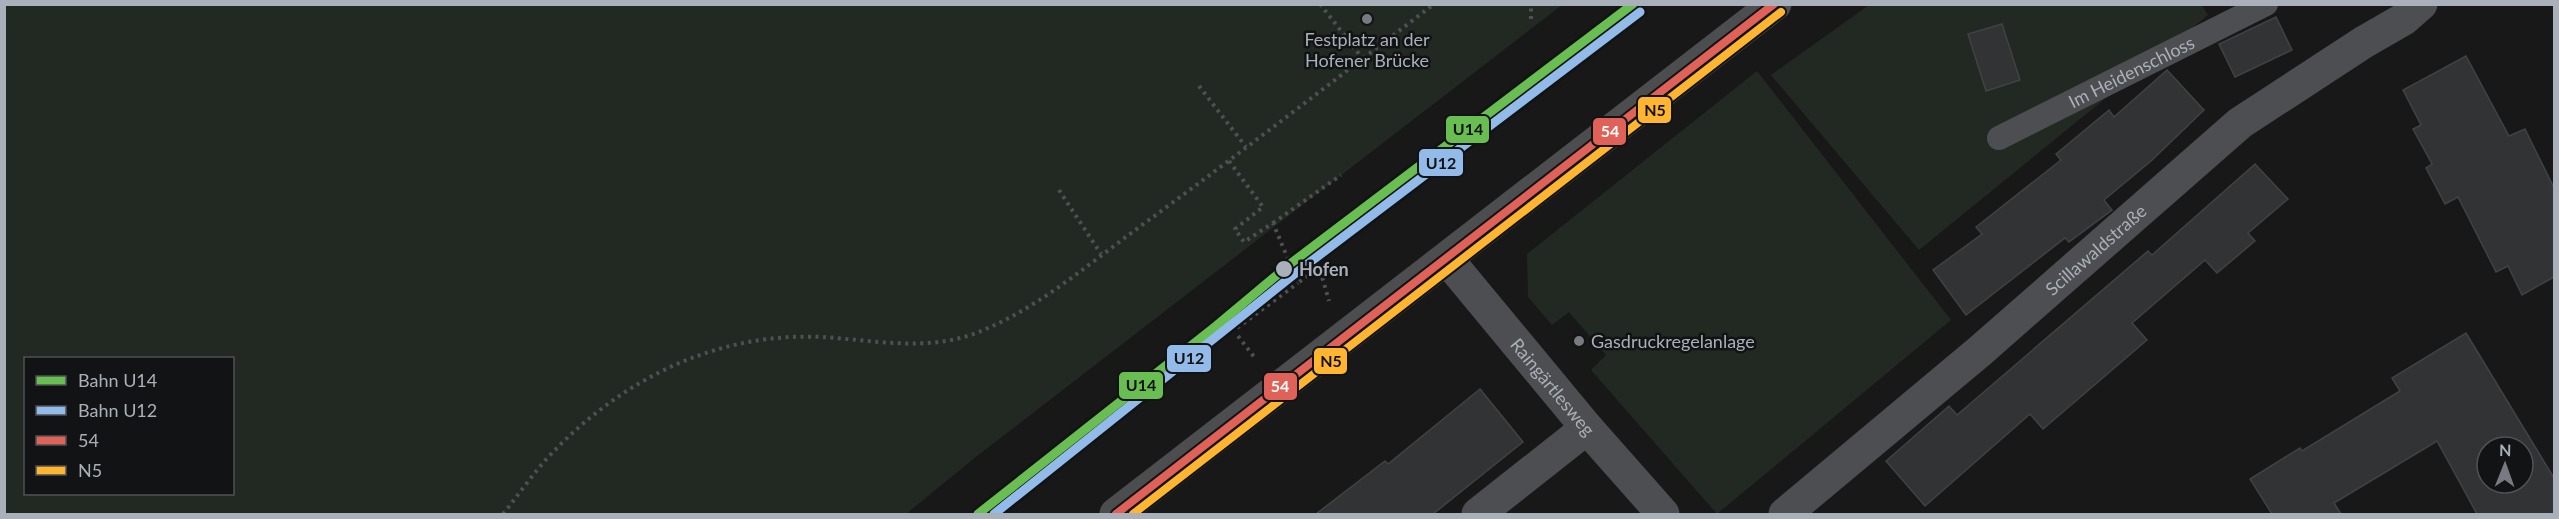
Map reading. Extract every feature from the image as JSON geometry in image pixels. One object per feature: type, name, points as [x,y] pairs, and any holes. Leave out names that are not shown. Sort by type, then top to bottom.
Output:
[{"type":"main road","points":[[1116,514],[1775,4]]},
{"type":"street","name":"Scillawaldstraße","points":[[1785,514],[1980,351],[2240,123],[2364,42],[2404,19],[2421,4]]},
{"type":"street","name":"Raingärtlesweg","points":[[1447,259],[1587,428],[1663,514]]},
{"type":"street","points":[[1478,514],[1587,428]]},
{"type":"lane","name":"Im Heidenschloss","points":[[1999,138],[2266,4]]},
{"type":"path","points":[[1320,4],[1363,58]]},
{"type":"path","points":[[503,514],[555,450],[606,407],[657,371],[728,344],[776,337],[821,337],[893,343],[933,342],[974,334],[1029,307],[1229,161],[1434,4]]},
{"type":"path","points":[[1531,4],[1531,19]]},
{"type":"path","points":[[1199,86],[1246,147]]},
{"type":"path","points":[[1229,161],[1263,207],[1235,229],[1244,242],[1341,175]]},
{"type":"path","points":[[1059,190],[1101,254]]},
{"type":"path","points":[[1274,223],[1298,283]]},
{"type":"path","points":[[1237,327],[1319,266],[1326,298],[1352,332]]},
{"type":"path","points":[[1238,336],[1255,358]]},
{"type":"shaded area","points":[[2201,4],[2208,15],[1919,250],[1771,75],[1869,5]]},
{"type":"shaded area","points":[[4,5],[1562,5],[977,456],[906,514],[5,514]]},
{"type":"shaded area","points":[[1757,71],[1951,320],[1717,514],[1591,370],[1606,355],[1569,312],[1552,325],[1528,297],[1527,254]]},
{"type":"building","points":[[2276,17],[2292,50],[2235,77],[2219,44]]},
{"type":"building","points":[[2002,24],[2020,80],[1986,91],[1968,34]]},
{"type":"building","points":[[2466,56],[2509,136],[2525,129],[2554,188],[2554,277],[2522,295],[2508,266],[2496,272],[2458,197],[2445,204],[2426,168],[2432,164],[2413,129],[2421,125],[2403,90]]},
{"type":"building","points":[[2167,70],[2204,110],[2151,161],[2104,200],[2112,210],[2069,242],[2065,238],[1966,315],[1933,270],[1982,234],[1976,227],[2061,160],[2056,154],[2109,110],[2114,117]]},
{"type":"building","points":[[2255,164],[2288,199],[2248,233],[2255,241],[2217,273],[2205,260],[2132,323],[2147,340],[2043,429],[2030,414],[1925,506],[1886,461],[1949,406],[1957,415],[2148,251],[2152,255]]},
{"type":"building","points":[[2466,333],[2528,435],[2475,435],[2475,495],[2535,495],[2535,447],[2554,478],[2554,514],[2477,514],[2437,441],[2334,503],[2341,514],[2272,514],[2250,479],[2300,448],[2302,451],[2400,391],[2392,378]]},
{"type":"building","points":[[1480,389],[1523,442],[1433,514],[1316,514],[1385,461],[1388,464]]},
{"type":"rail line","name":"U14","points":[[978,514],[1216,326],[1290,264],[1633,4]]},
{"type":"rail line","name":"U12","points":[[994,514],[1297,272],[1640,12]]},
{"type":"transit line","name":"54","points":[[1116,514],[1774,4]]},
{"type":"transit line","name":"N5","points":[[1133,514],[1781,12]]},
{"type":"place","name":"Festplatz an der Hofener Brücke","points":[[1367,19]]},
{"type":"place","name":"Hofen","points":[[1284,269]]},
{"type":"place","name":"Gasdruckregelanlage","points":[[1579,341]]}]
